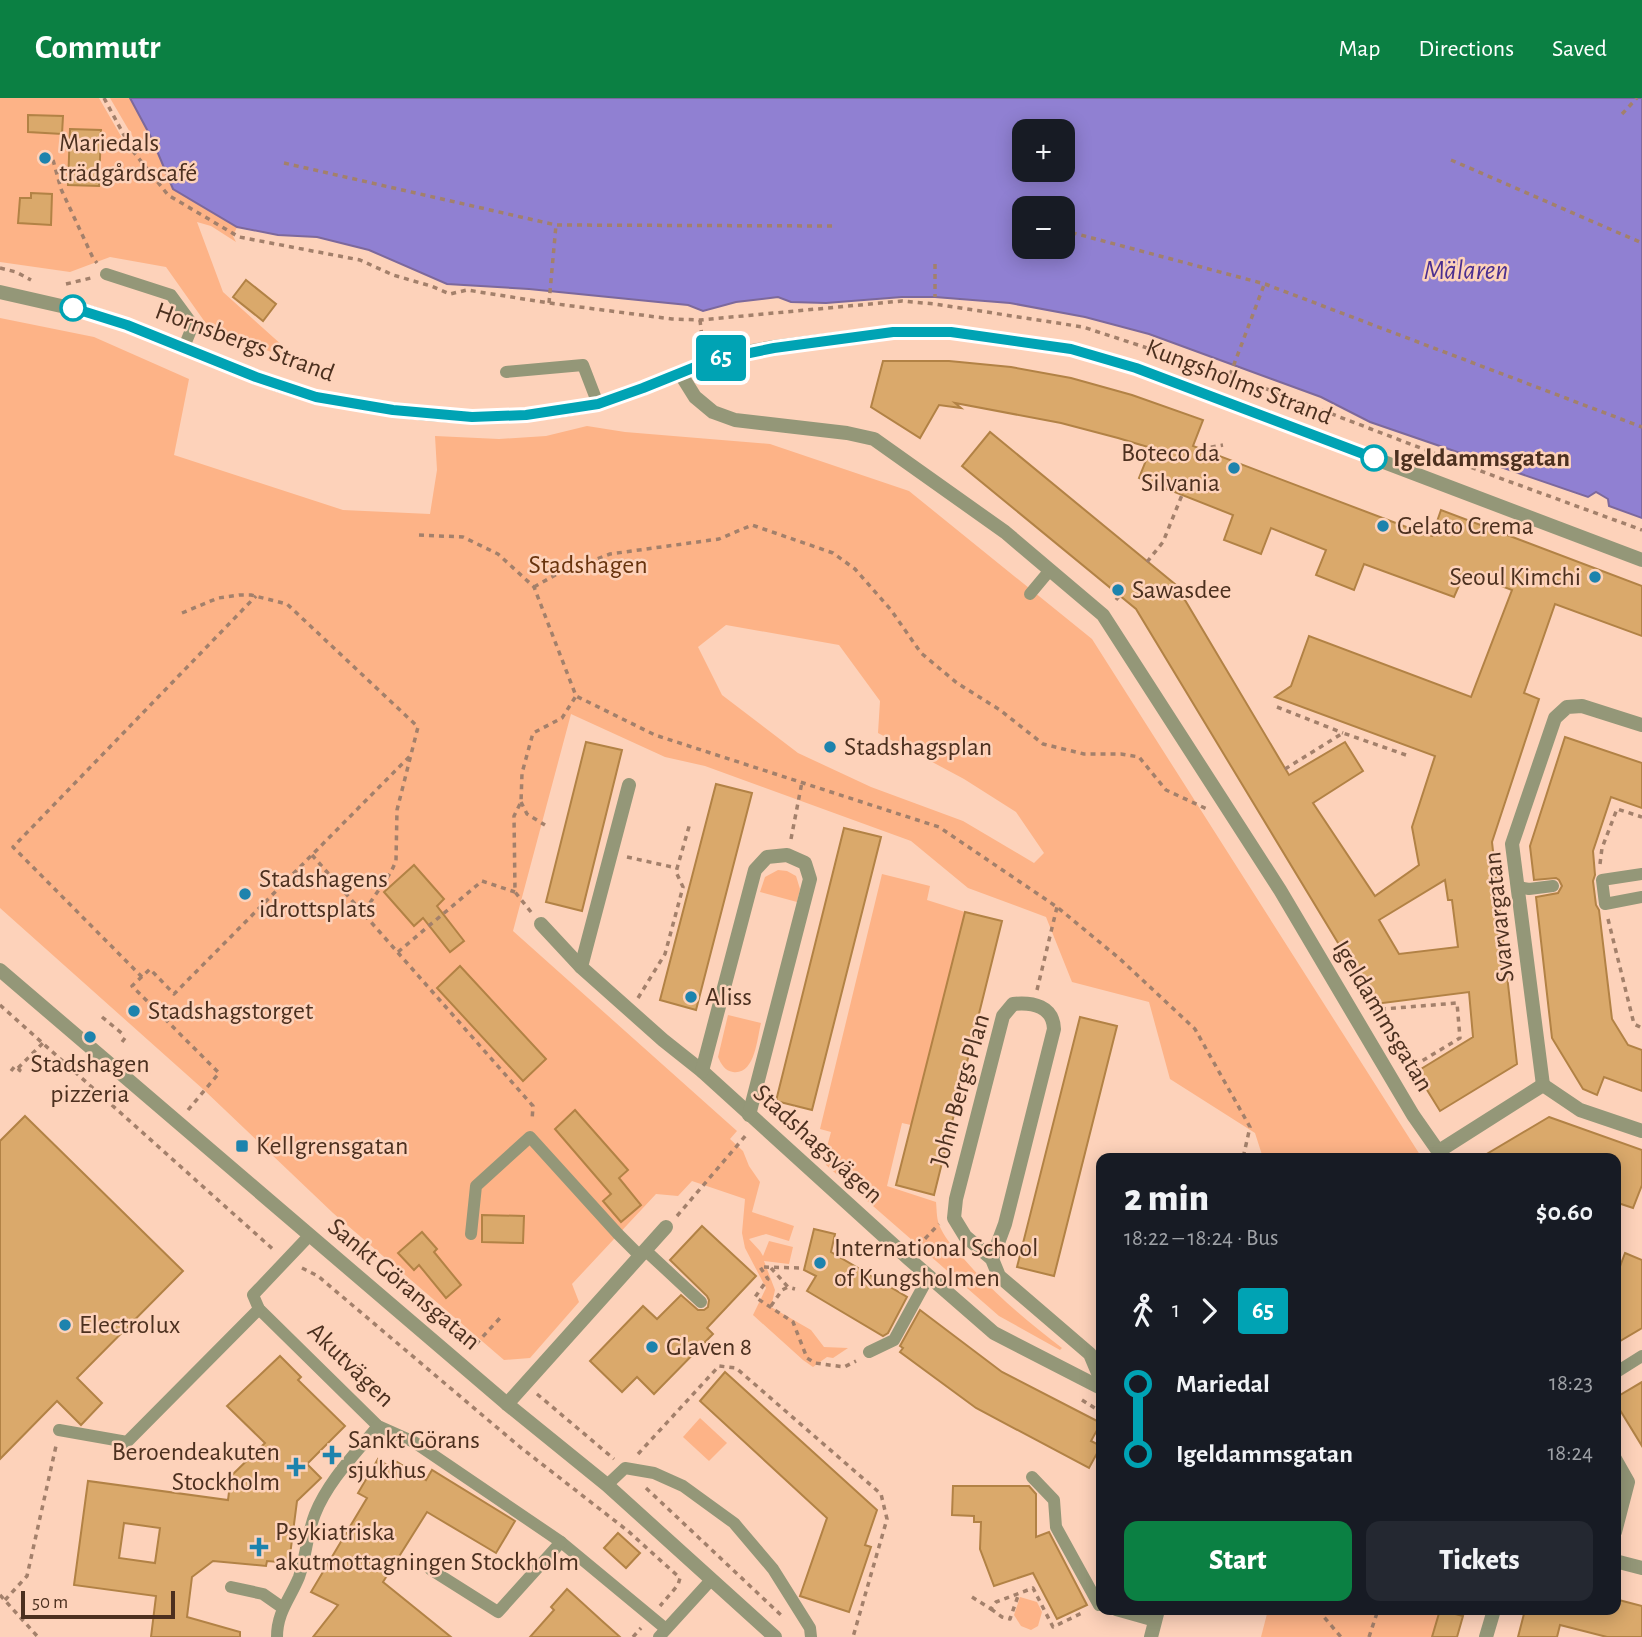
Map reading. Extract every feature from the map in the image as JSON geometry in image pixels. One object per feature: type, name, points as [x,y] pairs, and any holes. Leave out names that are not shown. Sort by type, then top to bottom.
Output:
[{"type":"street","name":"Hornsbergs Strand","points":[[0,292],[92,313],[275,384],[316,397],[393,410],[472,417],[526,415],[598,404],[680,373]]},
{"type":"street","name":"Kungsholms Strand","points":[[680,373],[725,356],[893,332],[951,332],[1071,349],[1136,368],[1642,560]]},
{"type":"street","name":"Igeldammsgatan","points":[[680,373],[695,397],[713,412],[735,420],[847,433],[874,439],[1005,532],[1103,615],[1280,890],[1413,1115],[1440,1153]]},
{"type":"street","name":"Svarvargatan","points":[[1543,1085],[1512,844],[1555,718],[1567,707],[1582,706],[1642,726]]},
{"type":"street","points":[[581,967],[629,785]]},
{"type":"street","points":[[702,1071],[755,870],[767,857],[788,855],[805,863],[810,879],[749,1115]]},
{"type":"street","name":"Stadshagsvägen","points":[[541,924],[581,967],[702,1071],[994,1332],[1096,1385]]},
{"type":"street","name":"Sankt Göransgatan","points":[[0,970],[507,1404],[607,1485],[775,1637]]},
{"type":"street","name":"John Bergs Plan","points":[[1033,1004],[1013,1004],[1003,1016],[956,1199],[954,1218],[965,1236],[992,1259],[999,1276],[1090,1354],[1096,1368]]},
{"type":"street","points":[[992,1259],[1005,1224],[1054,1029],[1053,1021],[1044,1008],[1033,1004]]},
{"type":"street","points":[[1444,1153],[1543,1085],[1580,1110],[1642,1131]]},
{"type":"street","points":[[507,1404],[666,1227]]},
{"type":"street","points":[[1621,1470],[1628,1482],[1621,1509]]},
{"type":"street","points":[[1621,1563],[1642,1568]]},
{"type":"street","points":[[1151,1637],[1157,1615]]},
{"type":"street","points":[[1486,1637],[1493,1615]]},
{"type":"lane","points":[[106,274],[171,295],[193,325],[184,348]]},
{"type":"lane","points":[[506,372],[583,365],[598,404]]},
{"type":"lane","points":[[1030,594],[1050,570]]},
{"type":"lane","points":[[1642,874],[1602,880],[1605,904],[1642,897]]},
{"type":"lane","points":[[1518,887],[1528,889],[1553,886]]},
{"type":"lane","points":[[471,1234],[476,1186],[530,1137],[618,1234],[701,1302]]},
{"type":"lane","points":[[285,1260],[309,1236]]},
{"type":"lane","name":"Akutvägen","points":[[285,1260],[253,1295],[260,1309],[378,1426],[414,1442],[561,1542],[651,1616],[662,1633]]},
{"type":"lane","points":[[870,1352],[894,1340],[929,1276]]},
{"type":"lane","points":[[59,1430],[127,1442],[260,1309]]},
{"type":"lane","points":[[1621,1369],[1642,1356]]},
{"type":"lane","points":[[277,1637],[277,1623],[298,1577],[315,1515],[327,1491],[378,1426]]},
{"type":"lane","points":[[607,1485],[625,1468],[654,1473],[683,1486],[734,1523],[773,1569],[810,1628],[811,1637]]},
{"type":"lane","points":[[1032,1477],[1054,1500],[1056,1527],[1096,1598]]},
{"type":"lane","points":[[430,1569],[498,1612],[561,1542]]},
{"type":"lane","points":[[662,1633],[711,1580]]},
{"type":"lane","points":[[231,1587],[263,1594],[283,1608]]},
{"type":"path","points":[[104,98],[132,150],[169,195],[239,237],[360,260],[393,275],[450,294],[467,290],[671,319],[700,320],[703,346]]},
{"type":"path","points":[[1622,114],[1637,98]]},
{"type":"path","points":[[53,160],[61,189],[93,258],[106,274],[66,284]]},
{"type":"path","points":[[1451,160],[1642,243]]},
{"type":"path","points":[[284,163],[556,225],[836,226]]},
{"type":"path","points":[[549,303],[556,225]]},
{"type":"path","points":[[1075,233],[1265,284],[1642,427]]},
{"type":"path","points":[[935,264],[935,297]]},
{"type":"path","points":[[0,268],[16,272],[34,282]]},
{"type":"path","points":[[1230,375],[1265,284]]},
{"type":"path","points":[[1201,449],[1223,445]]},
{"type":"path","points":[[1147,562],[1163,542],[1182,495]]},
{"type":"path","points":[[534,587],[557,574],[610,554],[719,539],[752,525],[833,553],[855,569],[891,610],[921,653],[957,683],[1000,710],[1043,744],[1084,754],[1139,757],[1166,790],[1209,810]]},
{"type":"path","points":[[419,535],[463,537],[498,554],[534,587],[576,696],[655,735],[939,827],[1057,907],[1120,959],[1195,1029],[1250,1127],[1244,1153]]},
{"type":"path","points":[[182,612],[218,598],[239,595],[256,596],[287,604],[418,727],[397,810],[396,861],[363,913]]},
{"type":"path","points":[[1116,600],[1120,595]]},
{"type":"path","points":[[142,977],[13,847],[256,596]]},
{"type":"path","points":[[515,892],[514,816],[521,802],[522,773],[533,733],[562,718],[576,696]]},
{"type":"path","points":[[1277,708],[1406,755]]},
{"type":"path","points":[[1285,769],[1343,733]]},
{"type":"path","points":[[196,1100],[219,1073],[132,986],[150,969],[174,994],[411,755]]},
{"type":"path","points":[[788,855],[802,782]]},
{"type":"path","points":[[521,802],[527,814],[545,825]]},
{"type":"path","points":[[1602,880],[1602,848],[1617,809],[1642,817]]},
{"type":"path","points":[[630,1011],[664,954],[683,887],[676,873],[690,823]]},
{"type":"path","points":[[312,855],[533,1106],[530,1137]]},
{"type":"path","points":[[642,860],[677,868]]},
{"type":"path","points":[[398,953],[482,881],[515,892],[541,924]]},
{"type":"path","points":[[1605,904],[1634,1024],[1642,1028]]},
{"type":"path","points":[[1033,1004],[1057,907]]},
{"type":"path","points":[[1371,1010],[1457,1003],[1460,1038],[1407,1070]]},
{"type":"path","name":"Sankt Göransgatan","points":[[0,1005],[285,1260],[318,1276],[520,1447],[628,1531],[680,1578],[678,1585],[651,1616]]},
{"type":"path","points":[[102,1017],[124,1039]]},
{"type":"path","points":[[17,1074],[20,1070],[18,1068],[43,1043]]},
{"type":"path","points":[[11,1071],[15,1066],[18,1068]]},
{"type":"path","points":[[683,1209],[742,1141]]},
{"type":"path","points":[[918,1245],[937,1224]]},
{"type":"path","points":[[799,1268],[760,1267],[768,1279],[755,1297],[793,1322],[807,1358],[815,1363],[844,1367],[870,1352]]},
{"type":"path","points":[[771,1268],[788,1287],[795,1289]]},
{"type":"path","points":[[771,1307],[782,1290],[788,1287]]},
{"type":"path","points":[[476,1344],[500,1318]]},
{"type":"path","points":[[639,1454],[719,1366],[736,1368],[881,1494],[887,1519],[853,1637]]},
{"type":"path","points":[[525,1383],[625,1468],[785,1619]]},
{"type":"path","points":[[5,1600],[27,1576],[59,1430]]},
{"type":"path","points":[[991,1609],[996,1602],[1033,1588],[1053,1627],[1096,1607]]},
{"type":"path","points":[[972,1597],[1010,1619],[1019,1593]]},
{"type":"path","points":[[0,1595],[38,1637]]},
{"type":"path","points":[[1322,1615],[1341,1637]]},
{"type":"path","points":[[1369,1637],[1376,1615]]},
{"type":"green space","points":[[0,98],[99,98],[122,138],[122,153],[128,151],[134,139],[110,98],[130,98],[152,139],[173,189],[237,227],[233,236],[236,242],[211,226],[197,222],[223,292],[303,364],[207,325],[166,267],[110,257],[70,272],[0,262]]},
{"type":"green space","name":"Stadshagen","points":[[0,318],[94,337],[189,379],[174,455],[343,510],[430,514],[437,470],[435,436],[499,439],[546,436],[587,426],[625,432],[770,444],[909,491],[1092,639],[1419,1153],[1261,1153],[1255,1133],[1170,1079],[1149,1002],[1072,982],[1046,917],[968,888],[911,841],[705,766],[665,757],[571,714],[513,931],[737,1131],[730,1139],[743,1151],[760,1182],[752,1212],[794,1226],[789,1241],[766,1234],[749,1239],[763,1256],[769,1241],[793,1247],[789,1264],[764,1261],[775,1290],[771,1307],[811,1330],[824,1347],[848,1348],[833,1358],[827,1357],[813,1367],[753,1315],[766,1288],[745,1248],[742,1233],[745,1199],[692,1181],[678,1196],[656,1194],[572,1284],[579,1302],[530,1358],[504,1360],[333,1213],[204,1090],[0,908]],"holes":[[[726,625],[839,645],[880,701],[878,733],[964,779],[1016,812],[1044,853],[1034,863],[963,821],[871,787],[798,753],[722,695],[698,647]]]},
{"type":"green space","points":[[778,870],[796,876],[800,889],[797,902],[760,892],[765,877]]},
{"type":"green space","points":[[882,874],[930,886],[927,900],[965,912],[911,1125],[902,1123],[887,1186],[936,1202],[939,1226],[951,1245],[987,1284],[1062,1348],[1060,1350],[999,1316],[826,1165],[825,1154],[831,1132],[820,1129]]},
{"type":"green space","points":[[728,1015],[761,1023],[754,1055],[746,1068],[740,1071],[728,1070],[718,1057]]},
{"type":"green space","points":[[700,1418],[727,1443],[709,1461],[683,1437]]},
{"type":"green space","points":[[1020,1597],[1037,1602],[1042,1612],[1038,1626],[1031,1630],[1021,1626],[1014,1615]]},
{"type":"green space","points":[[1267,1615],[1439,1615],[1432,1637],[1261,1637]]},
{"type":"water","name":"Mälaren","points":[[130,98],[1642,98],[1642,518],[1609,506],[1608,499],[1596,492],[1588,497],[1370,422],[1321,397],[1149,334],[1085,317],[1010,303],[935,297],[826,303],[791,302],[778,297],[736,302],[703,311],[688,305],[529,289],[447,284],[369,250],[317,237],[278,235],[237,227],[173,189],[152,139]]},
{"type":"building","points":[[28,115],[63,116],[62,134],[28,132]]},
{"type":"building","points":[[70,129],[101,130],[99,186],[68,185]]},
{"type":"building","points":[[31,193],[52,194],[51,225],[18,223],[20,198],[31,198]]},
{"type":"building","points":[[246,280],[276,304],[263,321],[233,297]]},
{"type":"building","points":[[883,361],[949,361],[1011,367],[1071,378],[1132,395],[1203,420],[1193,446],[1409,528],[1432,536],[1441,510],[1642,586],[1642,636],[1555,604],[1524,693],[1539,699],[1492,842],[1517,1064],[1440,1111],[1416,1072],[1473,1037],[1469,992],[1375,1004],[1136,609],[962,466],[990,432],[1176,585],[1289,775],[1345,742],[1363,771],[1313,803],[1375,896],[1419,865],[1412,827],[1435,756],[1275,697],[1291,686],[1309,636],[1471,697],[1512,590],[1465,572],[1454,597],[1364,564],[1354,590],[1316,575],[1326,550],[1271,528],[1261,554],[1224,540],[1233,515],[1139,478],[1151,448],[1061,423],[955,403],[961,408],[939,405],[920,438],[871,407]],"holes":[[[1445,880],[1448,900],[1452,900],[1458,947],[1399,954],[1379,920]]]},
{"type":"building","points":[[1565,737],[1642,763],[1642,808],[1611,797],[1593,851],[1593,881],[1612,1019],[1628,1045],[1642,1050],[1642,1091],[1604,1077],[1597,1095],[1583,1089],[1552,1038],[1536,897],[1558,893],[1562,886],[1556,878],[1534,880],[1530,846]]},
{"type":"building","points":[[586,742],[622,750],[582,911],[546,902]]},
{"type":"building","points":[[716,784],[752,793],[696,1010],[660,1000]]},
{"type":"building","points":[[844,828],[881,837],[812,1110],[776,1101]]},
{"type":"building","points":[[414,865],[444,899],[437,906],[464,941],[450,952],[423,918],[414,926],[384,892]]},
{"type":"building","points":[[965,912],[1002,921],[934,1195],[896,1185]]},
{"type":"building","points":[[460,966],[546,1059],[523,1081],[437,988]]},
{"type":"building","points":[[1080,1017],[1117,1026],[1054,1276],[1017,1267]]},
{"type":"building","points":[[575,1110],[628,1170],[619,1178],[641,1205],[621,1222],[603,1201],[611,1194],[555,1129]]},
{"type":"building","name":"Electrolux","points":[[25,1116],[183,1271],[77,1378],[102,1403],[81,1425],[57,1401],[0,1459],[0,1141]]},
{"type":"building","points":[[1549,1117],[1642,1150],[1642,1185],[1633,1208],[1621,1204],[1621,1153],[1488,1153]]},
{"type":"building","points":[[482,1215],[524,1216],[523,1243],[482,1242]]},
{"type":"building","name":"Glaven 8","points":[[702,1226],[756,1276],[707,1328],[713,1334],[654,1394],[637,1377],[622,1392],[590,1361],[643,1306],[657,1319],[681,1295],[698,1310],[708,1307],[707,1296],[670,1260]]},
{"type":"building","points":[[814,1229],[835,1234],[831,1252],[907,1297],[888,1333],[883,1336],[807,1291],[816,1276],[804,1270]]},
{"type":"building","points":[[422,1232],[437,1249],[434,1252],[461,1285],[446,1298],[419,1265],[414,1270],[398,1253]]},
{"type":"building","points":[[1625,1253],[1642,1260],[1642,1328],[1621,1340],[1621,1264]]},
{"type":"building","points":[[920,1310],[1002,1372],[1096,1420],[1096,1432],[1091,1441],[1096,1444],[1096,1455],[1089,1468],[976,1408],[900,1352],[903,1348],[900,1346]]},
{"type":"building","points":[[280,1356],[301,1377],[298,1380],[345,1426],[307,1464],[321,1478],[297,1501],[289,1563],[267,1561],[266,1566],[213,1561],[192,1577],[187,1617],[240,1632],[240,1637],[151,1637],[156,1596],[74,1585],[88,1481],[228,1500],[231,1476],[265,1443],[227,1406]],"holes":[[[124,1523],[160,1528],[155,1563],[119,1558]]]},
{"type":"building","points":[[725,1372],[877,1510],[865,1545],[871,1547],[849,1612],[800,1596],[827,1518],[700,1401]]},
{"type":"building","points":[[1642,1382],[1642,1446],[1621,1412],[1621,1394]]},
{"type":"building","points":[[378,1459],[393,1469],[397,1462],[426,1480],[432,1470],[515,1521],[496,1553],[427,1512],[383,1582],[451,1637],[313,1637],[338,1605],[311,1592],[367,1498],[358,1493]]},
{"type":"building","points":[[953,1486],[1029,1486],[1036,1494],[1036,1537],[1049,1532],[1087,1605],[1057,1619],[1033,1573],[994,1586],[980,1549],[981,1522],[974,1522],[974,1516],[952,1515]]},
{"type":"building","points":[[618,1533],[640,1553],[626,1568],[604,1548]]},
{"type":"building","points":[[567,1589],[620,1637],[530,1637],[554,1610],[551,1607]]},
{"type":"building","points":[[1621,1601],[1642,1606],[1642,1637],[1607,1637],[1560,1625],[1557,1637],[1518,1637],[1524,1615],[1621,1615]]},
{"type":"building","points":[[1439,1615],[1463,1616],[1457,1637],[1432,1637]]},
{"type":"bus line","name":"65","points":[[73,308],[127,325],[256,377],[316,397],[393,410],[472,417],[526,415],[598,404],[725,356],[893,332],[951,332],[1071,349],[1136,368],[1374,458]]},
{"type":"place","name":"Mariedals trädgårdscafé","points":[[45,158]]},
{"type":"place","name":"Igeldammsgatan","points":[[1374,458]]},
{"type":"place","name":"Boteco da Silvania","points":[[1234,468]]},
{"type":"place","name":"Gelato Crema","points":[[1383,526]]},
{"type":"place","name":"Seoul Kimchi","points":[[1595,577]]},
{"type":"place","name":"Sawasdee","points":[[1118,590]]},
{"type":"place","name":"Stadshagsplan","points":[[830,747]]},
{"type":"place","name":"Stadshagens idrottsplats","points":[[245,894]]},
{"type":"place","name":"Aliss","points":[[691,997]]},
{"type":"place","name":"Stadshagstorget","points":[[134,1011]]},
{"type":"place","name":"Stadshagen pizzeria","points":[[90,1037]]},
{"type":"place","name":"Kellgrensgatan","points":[[242,1146]]},
{"type":"place","name":"International School of Kungsholmen","points":[[820,1263]]},
{"type":"place","name":"Electrolux","points":[[65,1325]]},
{"type":"place","name":"Glaven 8","points":[[652,1347]]},
{"type":"place","name":"Sankt Görans sjukhus","points":[[332,1455]]},
{"type":"place","name":"Beroendeakuten Stockholm","points":[[296,1467]]},
{"type":"place","name":"Psykiatriska akutmottagningen Stockholm","points":[[259,1547]]}]
